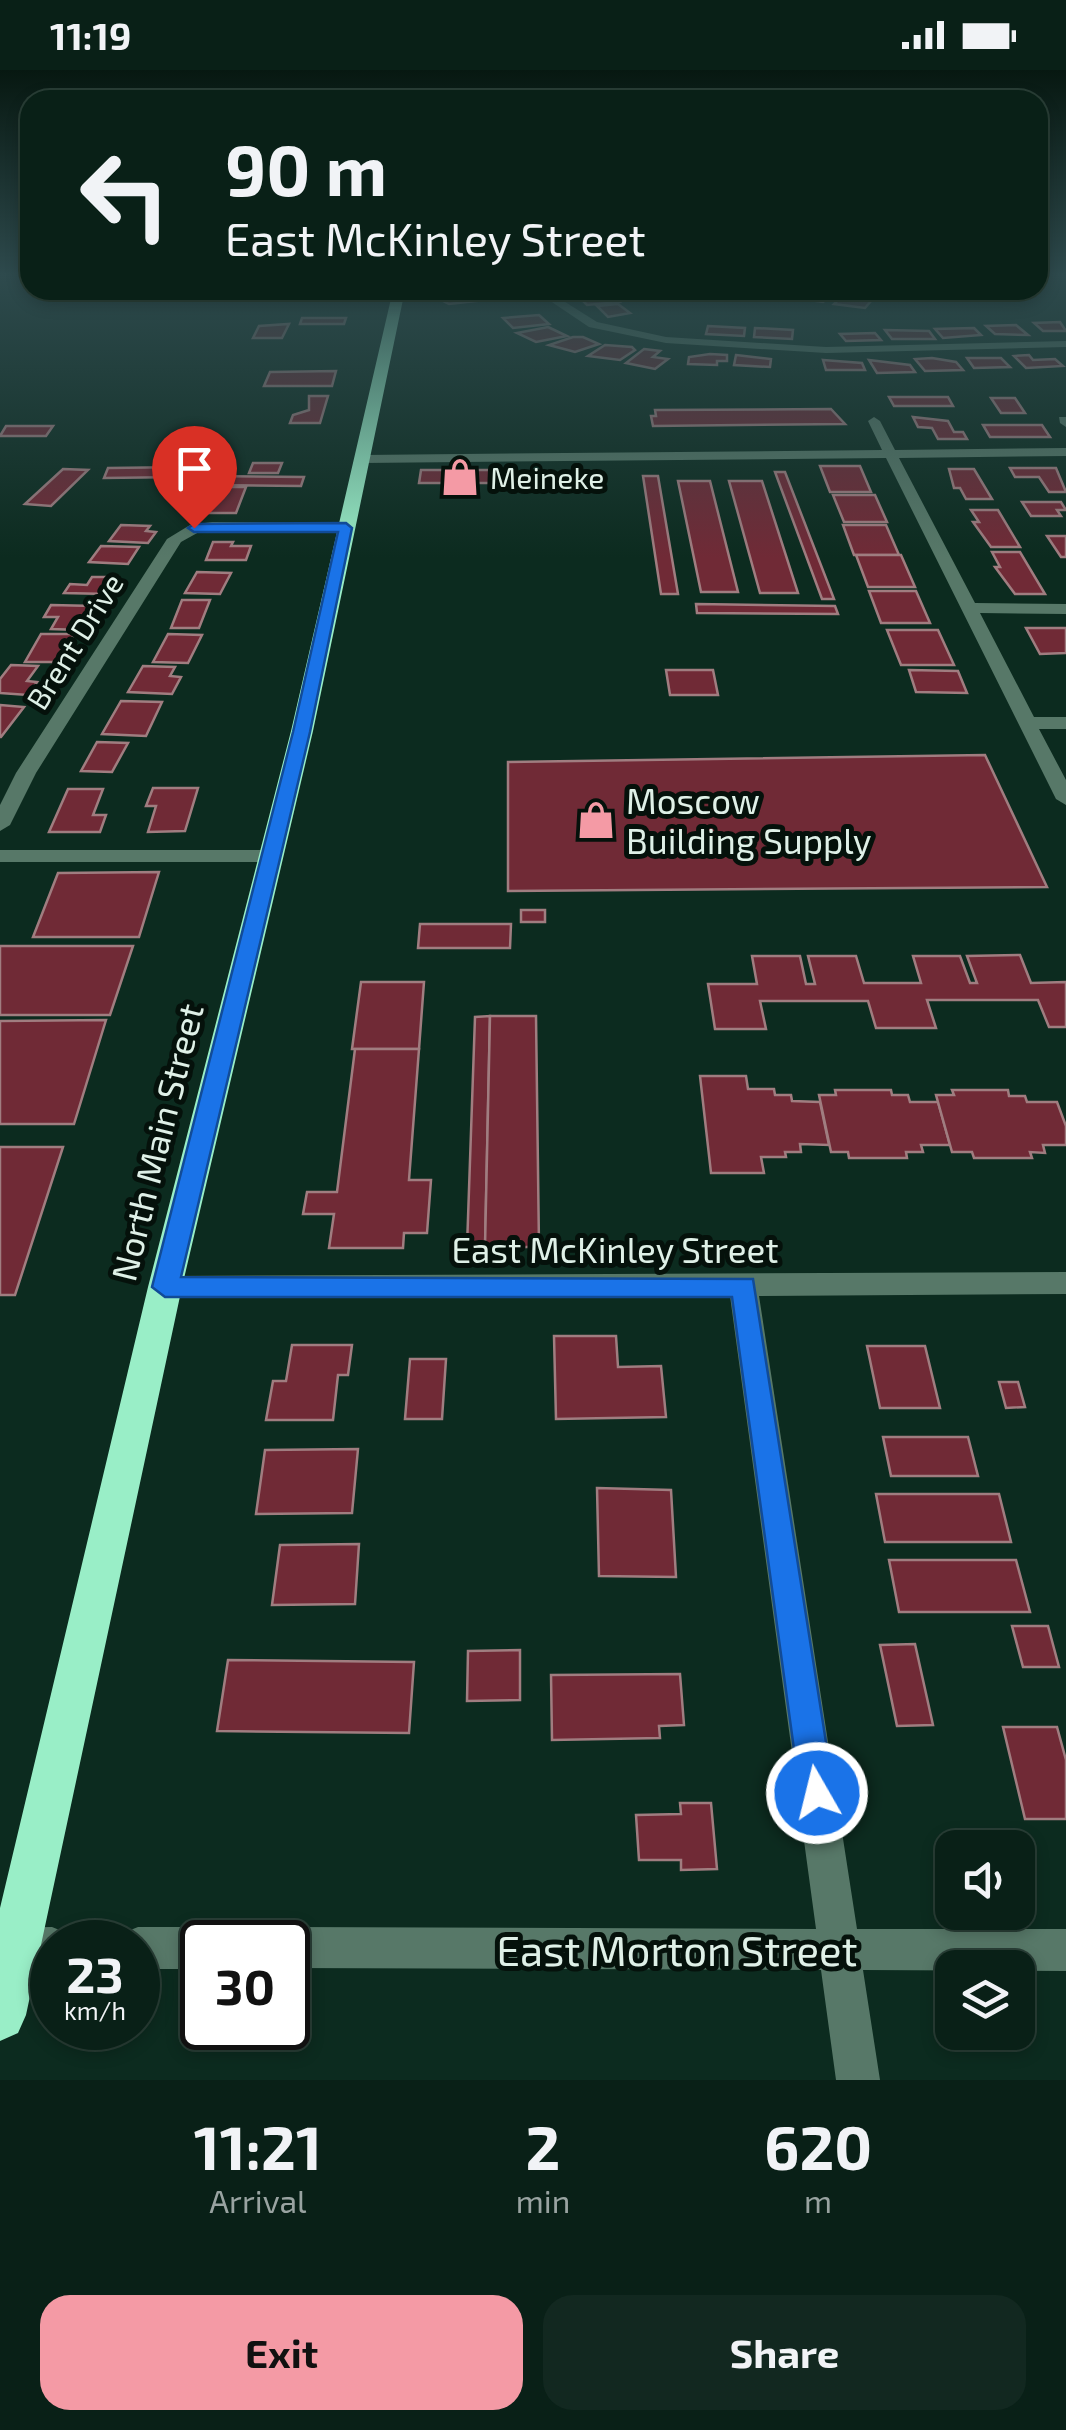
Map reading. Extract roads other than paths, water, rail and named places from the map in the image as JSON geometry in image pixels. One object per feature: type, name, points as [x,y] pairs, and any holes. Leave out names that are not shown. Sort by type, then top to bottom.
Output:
[{"type":"highway","name":"North Main Street","points":[[0,2015],[23,1949],[165,1287],[382,371]]},
{"type":"street","points":[[874,421],[1066,799]]},
{"type":"street","points":[[363,459],[1066,452]]},
{"type":"street","name":"Brent Drive","points":[[0,825],[26,773],[175,539],[194,528],[212,526],[346,528]]},
{"type":"street","points":[[970,608],[1066,609]]},
{"type":"street","points":[[1028,723],[1066,723]]},
{"type":"street","points":[[0,856],[269,856]]},
{"type":"street","name":"East McKinley Street","points":[[165,1287],[1066,1283]]},
{"type":"street","points":[[744,1286],[858,2080]]},
{"type":"street","name":"East Morton Street","points":[[310,1948],[1066,1950]]},
{"type":"place","name":"Meineke","points":[[460,477]]},
{"type":"place","name":"Moscow Building Supply","points":[[596,820]]}]
